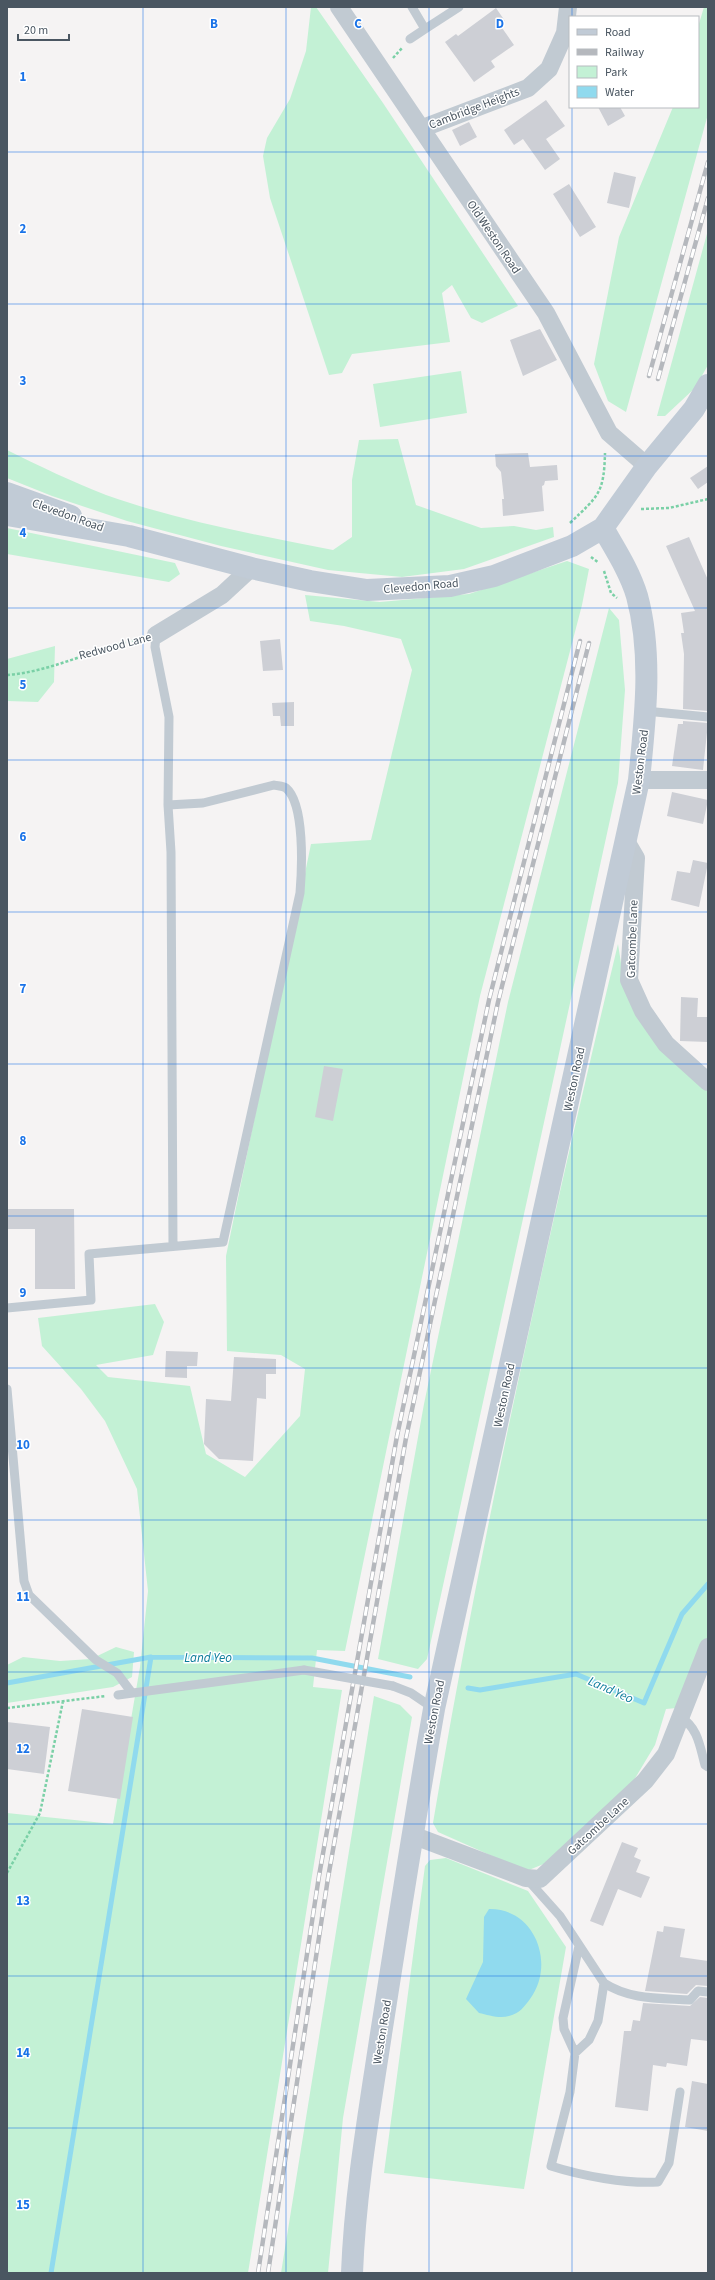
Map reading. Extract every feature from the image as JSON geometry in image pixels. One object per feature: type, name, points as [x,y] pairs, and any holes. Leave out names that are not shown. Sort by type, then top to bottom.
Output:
[{"type":"street","name":"Old Weston Road","points":[[339,7],[423,128],[546,313],[609,433],[647,466]]},
{"type":"street","name":"Cambridge Heights","points":[[423,128],[528,88],[549,69],[565,33],[568,7]]},
{"type":"street","name":"Clevedon Road","points":[[7,493],[129,536],[250,568],[310,581],[367,590],[450,586],[501,573],[572,546],[603,528],[647,466],[694,409],[708,385]]},
{"type":"street","name":"Clevedon Road","points":[[7,515],[129,536]]},
{"type":"street","name":"Weston Road","points":[[352,2273],[353,2243],[366,2133],[412,1835],[434,1709],[639,780],[645,711],[645,647],[637,595],[603,528]]},
{"type":"street","name":"Redwood Lane","points":[[156,635],[222,595],[250,568]]},
{"type":"street","points":[[639,780],[708,780]]},
{"type":"street","name":"Gatcombe Lane","points":[[626,842],[636,858],[629,980],[644,1011],[666,1044],[708,1082]]},
{"type":"street","name":"Gatcombe Lane","points":[[412,1835],[526,1878],[540,1879],[645,1781],[666,1754],[708,1647]]},
{"type":"lane","points":[[412,7],[425,29]]},
{"type":"lane","points":[[410,39],[459,7]]},
{"type":"lane","points":[[156,635],[155,647],[168,717],[168,805],[171,860],[173,1246]]},
{"type":"lane","points":[[645,711],[708,717]]},
{"type":"lane","points":[[7,1308],[91,1300],[89,1254],[223,1242],[300,893],[302,864],[297,807],[291,794],[284,787],[274,786],[203,803],[168,805]]},
{"type":"lane","points":[[7,1389],[24,1581],[29,1595],[96,1660],[117,1673],[132,1692]]},
{"type":"lane","points":[[118,1695],[304,1670],[393,1686],[410,1693],[434,1709]]},
{"type":"lane","points":[[680,1717],[690,1723],[698,1737],[705,1766],[708,1767]]},
{"type":"lane","points":[[526,1878],[560,1916],[604,1982],[630,1996],[690,2000],[698,1991],[708,1992]]},
{"type":"lane","points":[[579,1946],[564,2018],[564,2028],[575,2054],[570,2092],[551,2166],[565,2171],[641,2183],[658,2182],[668,2163],[680,2092]]},
{"type":"lane","points":[[575,2054],[589,2040],[598,2021],[604,1982]]},
{"type":"path","points":[[619,506],[653,510],[707,500]]},
{"type":"path","name":"Redwood Lane","points":[[7,675],[25,674],[115,644],[156,635]]},
{"type":"path","points":[[7,1708],[118,1695]]},
{"type":"path","points":[[7,1873],[40,1813],[63,1701]]},
{"type":"green space","points":[[311,7],[316,7],[383,103],[518,306],[482,323],[471,318],[452,285],[442,293],[450,342],[352,354],[342,373],[329,375],[270,198],[263,156],[267,138],[290,99],[306,51]]},
{"type":"green space","points":[[704,7],[708,7],[708,114],[626,412],[608,401],[594,364],[619,237],[673,108],[699,108],[699,24]]},
{"type":"green space","points":[[708,230],[708,365],[695,388],[665,416],[657,416]]},
{"type":"green space","points":[[461,371],[467,413],[380,427],[373,384]]},
{"type":"green space","points":[[398,439],[416,505],[481,528],[514,526],[536,530],[553,527],[554,537],[464,569],[402,577],[328,570],[221,546],[127,521],[52,496],[7,478],[7,450],[81,485],[134,504],[218,527],[333,550],[352,537],[352,480],[359,440]]},
{"type":"green space","points":[[7,528],[175,563],[180,574],[169,582],[7,554]]},
{"type":"green space","points":[[567,561],[589,569],[582,605],[480,996],[345,1651],[317,1650],[313,1687],[342,1690],[248,2273],[7,2273],[7,1813],[113,1824],[140,1667],[148,1591],[137,1489],[105,1421],[81,1389],[42,1346],[38,1318],[155,1304],[164,1322],[153,1355],[96,1365],[108,1377],[190,1386],[206,1454],[245,1477],[300,1416],[305,1369],[281,1355],[227,1351],[226,1256],[311,844],[371,840],[412,670],[401,639],[344,626],[310,621],[305,595],[380,602],[469,594]]},
{"type":"green space","points":[[609,608],[619,620],[625,690],[618,783],[427,1659],[418,1669],[378,1659],[424,1404],[508,1002]]},
{"type":"green space","points":[[55,646],[54,682],[38,702],[7,701],[7,659]]},
{"type":"green space","points":[[618,944],[624,982],[662,1051],[708,1091],[708,1653],[677,1708],[666,1709],[655,1745],[634,1780],[546,1863],[529,1870],[519,1868],[438,1832],[433,1823],[473,1602],[518,1382]]},
{"type":"green space","points":[[116,1647],[134,1652],[132,1677],[113,1687],[7,1703],[7,1665],[23,1657],[60,1661],[91,1659]]},
{"type":"green space","points":[[374,1696],[400,1705],[412,1717],[343,2118],[328,2273],[281,2273]]},
{"type":"green space","points":[[446,1858],[528,1891],[566,1947],[524,2189],[384,2173],[425,1866],[430,1860]]},
{"type":"water","points":[[489,1909],[505,1911],[518,1918],[529,1928],[536,1940],[541,1955],[541,1970],[538,1985],[530,1999],[519,2011],[513,2015],[505,2017],[479,2013],[466,1999],[483,1962],[484,1917]]},
{"type":"building","points":[[496,8],[505,21],[500,25],[514,45],[491,61],[495,67],[474,82],[445,42],[456,34],[458,36]]},
{"type":"building","points":[[546,100],[565,126],[546,139],[560,159],[545,170],[523,139],[514,145],[504,130]]},
{"type":"building","points":[[599,108],[621,108],[625,116],[608,126]]},
{"type":"building","points":[[469,122],[477,137],[460,146],[452,130]]},
{"type":"building","points":[[614,172],[636,177],[629,208],[607,203]]},
{"type":"building","points":[[569,184],[596,227],[580,237],[553,194]]},
{"type":"building","points":[[540,329],[557,360],[523,376],[510,340]]},
{"type":"building","points":[[528,453],[530,467],[557,465],[558,480],[545,481],[544,485],[542,486],[544,511],[503,516],[502,499],[504,499],[501,472],[496,466],[495,454]]},
{"type":"building","points":[[708,466],[708,482],[698,489],[690,478]]},
{"type":"building","points":[[689,537],[708,580],[708,711],[683,709],[684,654],[681,633],[684,633],[681,613],[695,611],[666,546]]},
{"type":"building","points":[[280,639],[283,670],[263,671],[260,641]]},
{"type":"building","points":[[294,702],[294,726],[281,726],[280,716],[273,716],[272,703]]},
{"type":"building","points":[[683,721],[708,723],[703,770],[672,766],[678,724],[683,724]]},
{"type":"building","points":[[672,792],[708,800],[703,824],[667,816]]},
{"type":"building","points":[[693,860],[708,863],[699,907],[671,900],[677,871],[690,873]]},
{"type":"building","points":[[681,997],[698,998],[697,1017],[708,1017],[708,1042],[680,1041]]},
{"type":"building","points":[[324,1066],[343,1069],[333,1121],[315,1117]]},
{"type":"building","points":[[7,1209],[74,1209],[75,1289],[35,1289],[35,1229],[7,1229]]},
{"type":"building","points":[[166,1351],[198,1352],[197,1366],[187,1366],[187,1378],[165,1377]]},
{"type":"building","points":[[234,1357],[276,1359],[276,1374],[266,1374],[266,1399],[257,1398],[253,1461],[219,1459],[204,1444],[206,1399],[231,1401]]},
{"type":"building","points":[[82,1709],[133,1717],[120,1799],[68,1791]]},
{"type":"building","points":[[7,1722],[50,1727],[44,1774],[7,1769]]},
{"type":"building","points":[[622,1842],[638,1848],[634,1857],[641,1860],[636,1872],[650,1877],[641,1898],[618,1889],[603,1926],[590,1921]]},
{"type":"building","points":[[664,1926],[685,1929],[680,1957],[708,1961],[708,1986],[696,1985],[687,1994],[645,1991],[657,1931],[663,1932]]},
{"type":"building","points":[[700,1997],[708,1998],[708,2041],[691,2039],[687,2066],[667,2063],[666,2067],[653,2065],[648,2111],[615,2107],[624,2031],[631,2031],[633,2020],[640,2021],[643,2003],[690,2006]]},
{"type":"building","points":[[692,2081],[708,2084],[708,2131],[685,2127]]},
{"type":"waterway","name":"Land Yeo","points":[[468,1688],[480,1690],[576,1674],[644,1703],[682,1614],[708,1584]]},
{"type":"waterway","name":"Land Yeo","points":[[7,1683],[151,1657],[312,1658],[410,1677]]},
{"type":"waterway","points":[[51,2273],[151,1657]]},
{"type":"railway","points":[[649,376],[708,162]]},
{"type":"railway","points":[[658,379],[708,198]]},
{"type":"railway","points":[[258,2273],[319,1876],[397,1436],[489,1000],[580,641]]},
{"type":"railway","points":[[268,2273],[328,1878],[406,1438],[498,1002],[589,643]]}]
